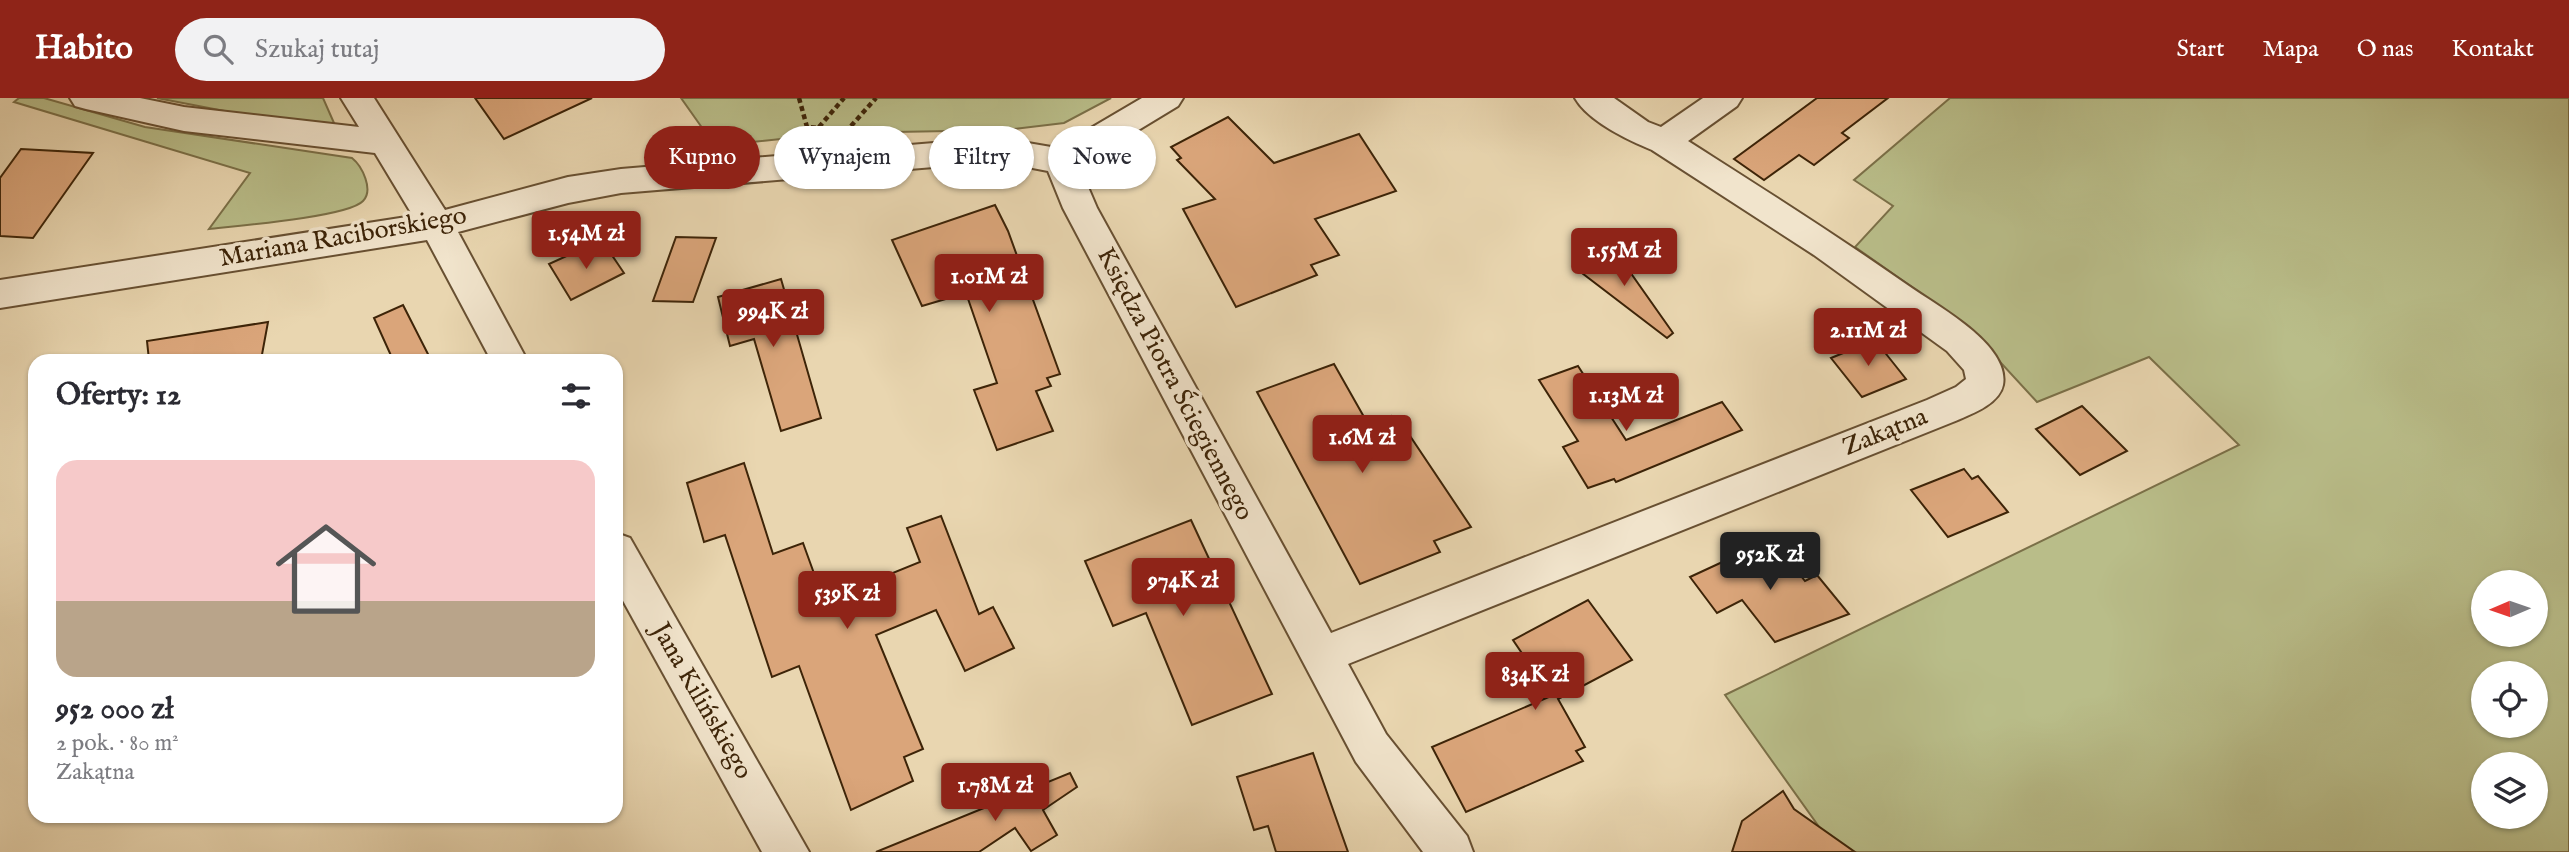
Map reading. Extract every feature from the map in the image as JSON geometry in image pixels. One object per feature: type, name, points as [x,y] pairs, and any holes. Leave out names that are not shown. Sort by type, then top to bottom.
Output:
[{"type":"street","points":[[86,98],[184,119],[384,142]]},
{"type":"street","points":[[357,98],[437,225],[471,295],[505,354]]},
{"type":"street","points":[[1120,126],[1167,98]]},
{"type":"street","name":"Zakątna","points":[[1321,656],[1940,411],[1969,398],[1985,384],[1982,365],[1960,341],[1826,246],[1664,142],[1636,130],[1591,98]]},
{"type":"street","points":[[1664,142],[1726,98]]},
{"type":"street","name":"Mariana Raciborskiego","points":[[0,294],[437,225],[555,193],[621,181],[958,153],[1023,154],[1048,159]]},
{"type":"street","name":"Księdza Piotra Ściegiennego","points":[[1072,189],[1080,208],[1371,748],[1451,852]]},
{"type":"street","name":"Jana Kilińskiego","points":[[623,562],[788,852]]},
{"type":"path","points":[[799,98],[807,127],[819,127],[844,98]]},
{"type":"path","points":[[851,126],[876,98]]},
{"type":"green space","points":[[19,98],[44,98],[145,127],[352,158],[365,178],[366,196],[353,207],[336,212],[209,229],[250,173],[14,102]]},
{"type":"green space","points":[[157,98],[323,98],[334,123],[316,125]]},
{"type":"green space","points":[[681,98],[1111,98],[1064,123],[1034,127],[929,126],[929,131],[915,132],[915,126],[774,126],[774,140],[760,141],[760,126],[701,126]]},
{"type":"green space","points":[[1950,98],[2569,98],[2569,852],[1837,852],[1725,695],[2239,445],[2149,357],[2037,402],[1967,326],[1855,247],[1893,206],[1854,180]]},
{"type":"building","points":[[475,98],[592,98],[504,139]]},
{"type":"building","points":[[1817,98],[1888,98],[1842,133],[1849,138],[1814,165],[1799,155],[1764,180],[1734,159]]},
{"type":"building","points":[[1228,117],[1274,163],[1359,134],[1396,191],[1315,219],[1339,255],[1311,265],[1317,275],[1236,307],[1183,209],[1215,199],[1177,160],[1181,158],[1171,147]]},
{"type":"building","points":[[21,149],[93,153],[33,238],[0,236],[0,178]]},
{"type":"building","points":[[995,205],[1008,231],[1060,374],[1047,378],[1051,386],[1036,391],[1053,431],[997,450],[974,390],[997,383],[966,293],[922,306],[892,240]]},
{"type":"building","points":[[676,237],[716,238],[693,302],[653,301]]},
{"type":"building","points":[[605,245],[624,273],[571,300],[549,264],[582,249],[585,254]]},
{"type":"building","points":[[1611,245],[1673,333],[1667,338],[1578,270]]},
{"type":"building","points":[[781,279],[821,418],[781,431],[754,339],[730,346],[718,297]]},
{"type":"building","points":[[403,305],[428,354],[390,354],[374,318]]},
{"type":"building","points":[[268,322],[262,354],[148,354],[147,341]]},
{"type":"building","points":[[1875,340],[1906,379],[1862,397],[1831,358]]},
{"type":"building","points":[[1334,364],[1368,424],[1391,416],[1401,432],[1406,430],[1471,527],[1434,541],[1440,552],[1360,584],[1257,392]]},
{"type":"building","points":[[1578,366],[1626,440],[1722,402],[1742,430],[1616,482],[1614,479],[1588,488],[1563,447],[1578,441],[1539,380]]},
{"type":"building","points":[[2082,406],[2127,451],[2080,475],[2036,429]]},
{"type":"building","points":[[744,463],[773,554],[803,543],[824,601],[920,562],[907,528],[941,516],[979,614],[993,607],[1014,648],[965,671],[936,610],[876,635],[923,749],[904,757],[913,781],[851,810],[799,666],[772,677],[725,535],[704,542],[687,483]]},
{"type":"building","points":[[1964,469],[1972,479],[1978,476],[2008,512],[1948,537],[1911,490]]},
{"type":"building","points":[[1191,520],[1272,694],[1192,725],[1146,613],[1113,626],[1085,561]]},
{"type":"building","points":[[1772,539],[1805,581],[1817,575],[1849,614],[1775,642],[1742,600],[1717,613],[1690,577]]},
{"type":"building","points":[[1588,600],[1632,660],[1558,699],[1585,747],[1576,751],[1583,761],[1466,812],[1432,747],[1551,696],[1513,640]]},
{"type":"building","points":[[1313,753],[1348,852],[1276,852],[1268,826],[1254,830],[1237,777]]},
{"type":"building","points":[[1070,773],[1077,787],[1043,810],[1057,835],[1031,851],[1015,828],[979,852],[876,852]]},
{"type":"building","points":[[1783,791],[1794,809],[1855,852],[1732,852],[1742,821]]}]
